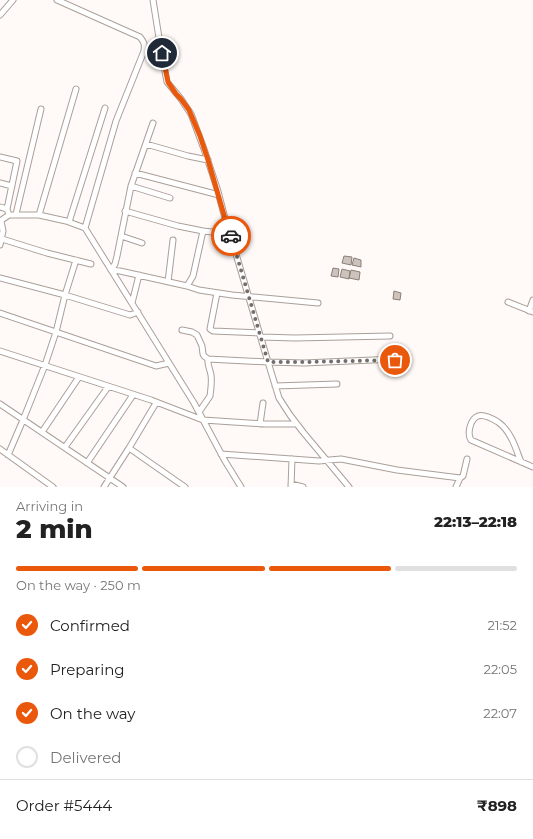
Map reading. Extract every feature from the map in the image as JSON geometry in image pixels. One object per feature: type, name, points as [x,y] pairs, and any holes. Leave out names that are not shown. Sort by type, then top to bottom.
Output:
[{"type":"street","points":[[0,15],[13,0]]},
{"type":"street","points":[[57,0],[140,37],[145,46],[116,121],[85,228]]},
{"type":"street","points":[[153,0],[168,82],[191,114],[208,160],[279,398],[297,424],[349,487]]},
{"type":"street","points":[[40,215],[76,89]]},
{"type":"street","points":[[68,222],[105,108]]},
{"type":"street","points":[[16,214],[41,109]]},
{"type":"street","points":[[111,270],[115,264],[131,186],[153,124]]},
{"type":"street","points":[[146,144],[208,160]]},
{"type":"street","points":[[0,157],[17,161],[7,209],[9,215]]},
{"type":"street","points":[[135,173],[219,195]]},
{"type":"street","points":[[0,183],[12,186]]},
{"type":"street","points":[[131,186],[170,198]]},
{"type":"street","points":[[0,207],[7,209]]},
{"type":"street","points":[[126,211],[178,226],[230,234]]},
{"type":"street","points":[[0,245],[3,231],[0,221],[9,215],[40,215],[85,228],[199,412],[221,454],[241,487]]},
{"type":"street","points":[[187,286],[192,276],[203,231]]},
{"type":"street","points":[[121,236],[142,243]]},
{"type":"street","points":[[2,239],[47,253],[91,264]]},
{"type":"street","points":[[168,282],[173,240]]},
{"type":"street","points":[[8,455],[24,420],[45,365],[56,332],[65,295],[76,260]]},
{"type":"street","points":[[111,270],[217,293],[318,303]]},
{"type":"street","points":[[132,304],[139,275]]},
{"type":"street","points":[[0,278],[65,295],[130,315],[138,312]]},
{"type":"street","points":[[217,293],[210,329],[214,331],[294,338],[390,336]]},
{"type":"street","points":[[508,302],[531,311],[533,300]]},
{"type":"street","points":[[0,313],[156,366],[169,363]]},
{"type":"street","points":[[182,330],[192,332],[197,335],[202,344],[203,354],[208,359],[268,362],[395,360]]},
{"type":"street","points":[[0,351],[156,402],[203,420],[260,424],[297,424]]},
{"type":"street","points":[[199,412],[210,396],[211,392],[211,376],[207,361],[208,359]]},
{"type":"street","points":[[42,432],[79,377]]},
{"type":"street","points":[[275,386],[337,384]]},
{"type":"street","points":[[65,448],[108,387]]},
{"type":"street","points":[[87,463],[133,395]]},
{"type":"street","points":[[104,487],[156,402]]},
{"type":"street","points":[[260,424],[263,403]]},
{"type":"street","points":[[0,404],[123,487]]},
{"type":"street","points":[[521,462],[512,440],[499,423],[492,418],[483,416],[477,416],[474,419],[469,431],[469,437],[471,440],[521,462],[533,467]]},
{"type":"street","points":[[129,448],[179,485],[185,487]]},
{"type":"street","points":[[0,449],[53,487]]},
{"type":"street","points":[[221,454],[319,461],[341,459],[397,470],[460,478]]},
{"type":"street","points":[[456,487],[460,478],[463,476],[467,458]]},
{"type":"street","points":[[292,459],[291,486],[303,487]]},
{"type":"building","points":[[344,256],[352,257],[351,265],[342,263]]},
{"type":"building","points":[[354,258],[361,260],[361,267],[352,265]]},
{"type":"building","points":[[333,268],[339,269],[338,277],[331,276]]},
{"type":"building","points":[[342,269],[350,271],[349,279],[340,277]]},
{"type":"building","points":[[351,270],[360,272],[359,280],[349,278]]},
{"type":"building","points":[[394,291],[401,293],[400,300],[393,299]]},
{"type":"way so far","points":[[231,236],[268,362],[395,360]]},
{"type":"route","points":[[162,53],[168,82],[189,110],[200,136],[231,236]]}]
